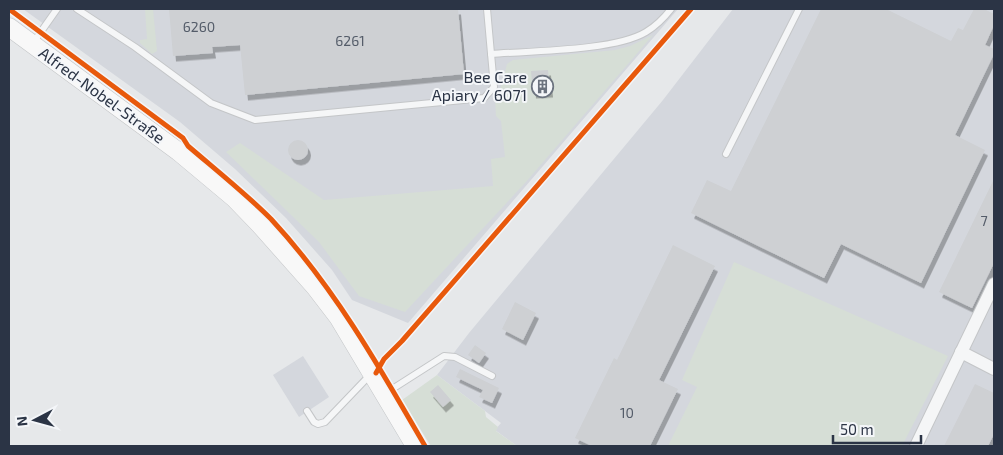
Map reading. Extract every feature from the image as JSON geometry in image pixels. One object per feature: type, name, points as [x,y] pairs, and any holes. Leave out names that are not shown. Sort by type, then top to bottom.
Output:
[{"type":"street","name":"Alfred-Nobel-Straße","points":[[9,27],[179,152],[234,198],[315,287],[338,317],[415,446]]},
{"type":"street","points":[[916,446],[994,284]]},
{"type":"street","points":[[960,352],[994,369]]},
{"type":"lane","points":[[32,44],[57,9]]},
{"type":"lane","points":[[77,9],[135,47],[211,103],[255,120],[484,98],[494,87],[487,9]]},
{"type":"lane","points":[[491,54],[602,45],[629,40],[646,32],[660,22],[671,9]]},
{"type":"lane","points":[[726,154],[799,9]]},
{"type":"lane","points":[[384,393],[444,356],[455,358],[492,376]]},
{"type":"lane","points":[[307,411],[314,422],[318,424],[325,422],[372,372]]},
{"type":"shaded area","points":[[23,9],[678,9],[408,323],[352,300],[332,270],[286,218],[235,169],[180,122]]},
{"type":"shaded area","points":[[145,9],[153,9],[157,51],[152,54],[140,43],[140,40],[147,39]]},
{"type":"shaded area","points":[[733,9],[994,9],[994,446],[517,446],[495,430],[501,423],[437,375],[469,333],[663,100]]},
{"type":"shaded area","points":[[653,35],[525,183],[405,312],[359,296],[319,242],[226,152],[240,143],[324,200],[493,186],[491,159],[505,157],[501,121],[496,116],[495,98],[502,84],[507,64],[513,60],[615,50],[630,46]]},
{"type":"shaded area","points":[[734,262],[948,356],[902,446],[668,446],[697,387],[682,380]]},
{"type":"shaded area","points":[[303,356],[329,397],[299,417],[273,375]]},
{"type":"shaded area","points":[[437,375],[485,411],[486,417],[498,427],[496,431],[517,446],[431,446],[402,400]]},
{"type":"building","points":[[169,9],[458,9],[464,74],[245,95],[240,45],[212,47],[213,53],[173,56]]},
{"type":"building","points":[[821,9],[886,9],[951,41],[958,28],[963,30],[974,9],[984,9],[994,14],[994,25],[985,45],[994,49],[994,54],[955,135],[985,150],[921,283],[841,244],[824,278],[691,213],[707,180],[731,191]]},
{"type":"building","name":"Bee Care Apiary / 6071","points":[[548,70],[550,92],[533,93],[531,71]]},
{"type":"building","points":[[294,140],[302,140],[308,146],[308,154],[302,160],[294,160],[288,154],[288,146]]},
{"type":"building","points":[[994,179],[994,263],[972,308],[939,292]]},
{"type":"building","points":[[673,245],[715,266],[659,380],[678,389],[650,446],[592,446],[575,438],[614,358],[617,360]]},
{"type":"building","points":[[515,302],[536,313],[523,340],[502,329]]},
{"type":"building","points":[[475,345],[486,353],[479,363],[468,355]]},
{"type":"building","points":[[460,369],[499,388],[492,403],[479,397],[483,390],[456,377]]},
{"type":"building","points":[[975,384],[994,393],[994,434],[988,446],[944,446]]},
{"type":"building","points":[[438,385],[451,400],[443,407],[430,392]]},
{"type":"cycle path","points":[[9,9],[183,138],[188,146],[271,219],[315,272],[354,328],[425,446]]},
{"type":"cycle path","points":[[376,373],[384,359],[402,341],[691,9]]},
{"type":"place","name":"Bee Care Apiary / 6071","points":[[543,86]]}]
